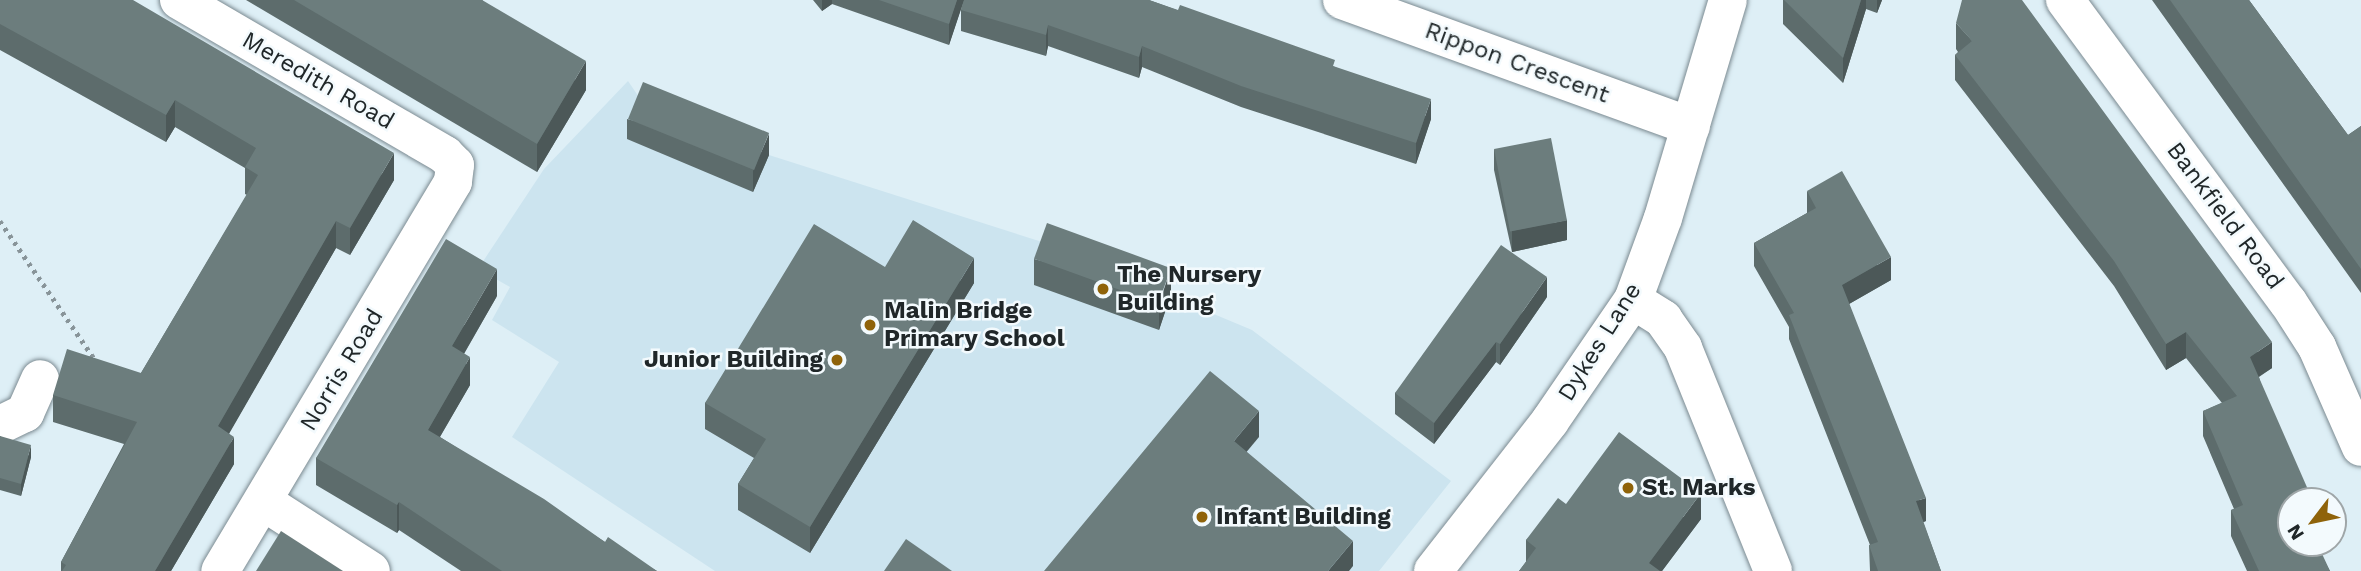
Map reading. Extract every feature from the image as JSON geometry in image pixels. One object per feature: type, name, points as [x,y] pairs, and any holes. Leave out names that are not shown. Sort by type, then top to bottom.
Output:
[{"type":"street","name":"Meredith Road","points":[[179,0],[445,155],[455,165]]},
{"type":"street","name":"Rippon Crescent","points":[[1342,0],[1691,126]]},
{"type":"street","name":"Dykes Lane","points":[[1433,571],[1550,421],[1633,300],[1691,126],[1728,0]]},
{"type":"street","name":"Bankfield Road","points":[[2065,0],[2288,302],[2317,347],[2361,447]]},
{"type":"street","name":"Norris Road","points":[[220,571],[264,502],[453,182],[455,165]]},
{"type":"street","points":[[1633,300],[1663,318],[1683,348],[1773,571]]},
{"type":"street","points":[[0,425],[25,413],[40,379]]},
{"type":"street","points":[[264,502],[371,571]]},
{"type":"path","points":[[0,221],[97,363]]},
{"type":"shaded area","name":"Malin Bridge Primary School","points":[[628,81],[643,103],[769,155],[1039,241],[1252,330],[1451,481],[1379,571],[715,571],[512,437],[559,362],[492,320],[510,287],[478,269],[544,169]]},
{"type":"building","points":[[0,0],[133,0],[394,153],[350,228],[336,221],[218,426],[234,437],[155,571],[62,571],[66,565],[61,562],[137,422],[53,395],[67,349],[141,373],[258,175],[245,167],[256,148],[175,100],[166,115],[0,24]]},
{"type":"building","points":[[294,0],[482,0],[586,61],[537,144]]},
{"type":"building","points":[[879,0],[957,0],[949,24]]},
{"type":"building","points":[[964,0],[1149,0],[1178,10],[1180,5],[1335,60],[1333,66],[1431,99],[1416,143],[1241,86],[1142,46],[1139,57],[1048,25],[1046,35],[961,10]]},
{"type":"building","points":[[1784,0],[1861,0],[1843,58]]},
{"type":"building","points":[[1962,0],[2022,0],[2272,342],[2250,357],[2307,487],[2277,487],[2277,557],[2324,557],[2330,571],[2259,571],[2231,510],[2243,505],[2203,411],[2237,396],[2186,332],[2166,344],[2114,261],[1955,55],[1972,41],[1956,23]]},
{"type":"building","points":[[2170,0],[2249,0],[2348,135],[2361,126],[2361,269]]},
{"type":"building","points":[[643,82],[769,133],[754,170],[628,119]]},
{"type":"building","points":[[1551,138],[1567,220],[1510,232],[1494,149]]},
{"type":"building","points":[[1842,171],[1891,257],[1842,285],[1926,498],[1916,501],[1941,571],[1878,571],[1869,545],[1878,542],[1789,315],[1794,313],[1754,243],[1816,208],[1807,191]]},
{"type":"building","name":"Junior Building","points":[[913,220],[974,258],[810,527],[738,484],[766,439],[705,403],[814,224],[885,267]]},
{"type":"building","points":[[1047,223],[1171,268],[1158,304],[1034,259]]},
{"type":"building","points":[[446,239],[497,269],[452,346],[470,357],[428,430],[544,499],[605,542],[608,537],[657,571],[502,571],[399,502],[397,505],[316,458]]},
{"type":"building","points":[[1501,245],[1547,277],[1500,344],[1496,342],[1434,423],[1395,393]]},
{"type":"building","name":"Infant Building","points":[[1210,371],[1259,411],[1234,441],[1353,541],[1328,571],[1044,571]]},
{"type":"building","name":"St. Marks","points":[[1619,432],[1701,493],[1649,563],[1660,571],[1519,571],[1536,548],[1526,540],[1558,498],[1566,504]]},
{"type":"building","points":[[0,436],[31,445],[21,484],[0,478]]},
{"type":"building","points":[[281,531],[343,571],[256,571]]},
{"type":"building","points":[[906,539],[952,571],[884,571]]},
{"type":"place","name":"The Nursery Building","points":[[1103,289]]},
{"type":"place","name":"Malin Bridge Primary School","points":[[870,325]]},
{"type":"place","name":"Junior Building","points":[[837,360]]},
{"type":"place","name":"St. Marks","points":[[1628,488]]},
{"type":"place","name":"Infant Building","points":[[1202,517]]}]
